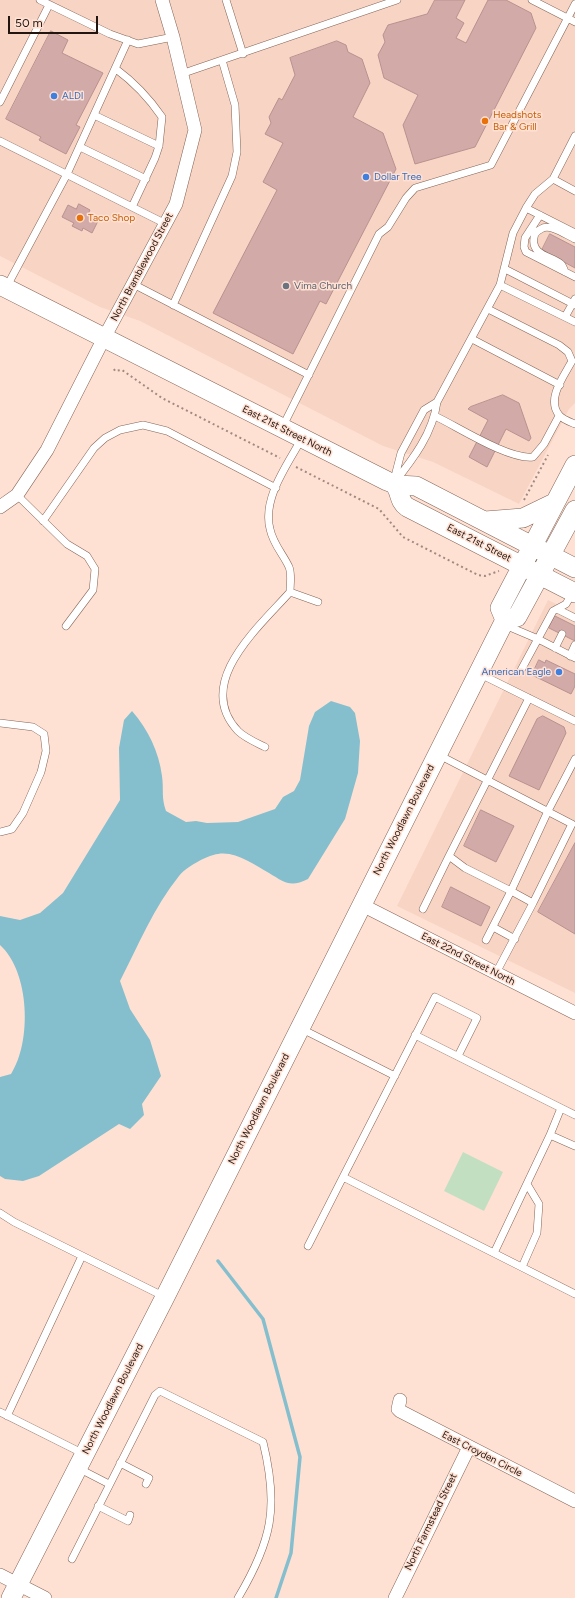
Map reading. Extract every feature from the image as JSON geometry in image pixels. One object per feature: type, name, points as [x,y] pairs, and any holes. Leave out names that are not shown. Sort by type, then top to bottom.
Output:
[{"type":"main road","name":"East 21st Street North","points":[[3,287],[394,484],[416,486],[575,568]]},
{"type":"main road","points":[[575,465],[500,608],[504,622],[517,617],[575,510]]},
{"type":"main road","name":"East 21st Street","points":[[394,484],[399,492],[400,501],[407,507],[574,592]]},
{"type":"main road","points":[[482,521],[523,518],[554,503]]},
{"type":"main road","name":"North Woodlawn Boulevard","points":[[14,1591],[165,1297],[504,622]]},
{"type":"street","name":"North Bramblewood Street","points":[[0,507],[17,495],[47,450],[104,338],[176,204],[195,130],[173,37],[162,0]]},
{"type":"street","name":"East 22nd Street North","points":[[362,905],[575,1012]]},
{"type":"street","name":"East Croyden Circle","points":[[400,1400],[398,1409],[400,1411],[575,1502]]},
{"type":"street","name":"North Farmstead Street","points":[[395,1598],[469,1447]]},
{"type":"street","points":[[0,1575],[14,1591],[45,1598]]},
{"type":"lane","points":[[40,0],[110,34],[138,44],[173,37]]},
{"type":"lane","points":[[226,0],[243,54]]},
{"type":"lane","points":[[181,74],[397,0]]},
{"type":"lane","points":[[532,0],[575,22]]},
{"type":"lane","points":[[282,428],[379,234],[388,227],[406,198],[415,188],[491,165],[575,4]]},
{"type":"lane","points":[[0,102],[49,5]]},
{"type":"lane","points":[[3,287],[67,174],[128,40]]},
{"type":"lane","points":[[173,305],[232,176],[237,152],[235,105],[222,60]]},
{"type":"lane","points":[[116,68],[134,82],[151,100],[162,117],[159,146],[146,179],[132,207]]},
{"type":"lane","points":[[94,115],[159,146]]},
{"type":"lane","points":[[394,484],[415,457],[435,416],[437,402],[472,339],[500,284],[513,233],[526,208],[535,194],[553,179],[575,136]]},
{"type":"lane","points":[[0,141],[166,224]]},
{"type":"lane","points":[[80,147],[146,179]]},
{"type":"lane","points":[[553,179],[575,191]]},
{"type":"lane","points":[[526,208],[575,233]]},
{"type":"lane","points":[[540,215],[525,238],[524,247],[526,252],[575,277]]},
{"type":"lane","points":[[565,272],[561,264],[536,249],[533,243],[534,236],[537,231],[544,227],[551,228],[575,239]]},
{"type":"lane","points":[[505,269],[574,303],[565,317]]},
{"type":"lane","points":[[133,284],[309,374]]},
{"type":"lane","points":[[500,284],[575,322]]},
{"type":"lane","points":[[488,309],[559,345],[568,352],[572,361],[554,396],[554,406],[559,416],[575,424]]},
{"type":"lane","points":[[472,339],[560,385]]},
{"type":"lane","points":[[394,484],[401,453],[424,410],[437,402]]},
{"type":"lane","points":[[435,416],[510,454],[525,458],[533,458],[544,444],[559,416]]},
{"type":"lane","points":[[43,521],[94,448],[105,438],[120,430],[143,425],[166,431],[276,488]]},
{"type":"lane","points":[[265,747],[239,732],[228,717],[222,700],[226,674],[236,654],[290,592],[290,569],[278,549],[269,529],[270,507],[276,488],[302,438]]},
{"type":"lane","points":[[17,495],[66,544],[87,556],[95,569],[92,590],[66,626]]},
{"type":"lane","points":[[290,592],[318,602]]},
{"type":"lane","points":[[520,672],[553,611],[566,604],[574,592]]},
{"type":"lane","points":[[557,609],[571,619]]},
{"type":"lane","points":[[504,622],[573,657],[575,646]]},
{"type":"lane","points":[[555,648],[562,634]]},
{"type":"lane","points":[[478,673],[575,721]]},
{"type":"lane","points":[[423,909],[529,698]]},
{"type":"lane","points":[[0,723],[33,727],[44,734],[46,750],[41,772],[23,813],[12,829],[0,832]]},
{"type":"lane","points":[[437,754],[573,824],[496,973]]},
{"type":"lane","points":[[486,940],[511,891],[548,811],[575,759]]},
{"type":"lane","points":[[449,856],[465,868],[533,903]]},
{"type":"lane","points":[[493,927],[514,939]]},
{"type":"lane","points":[[308,1246],[435,997],[477,1018],[458,1056]]},
{"type":"lane","points":[[300,1028],[394,1076]]},
{"type":"lane","points":[[415,1035],[575,1115]]},
{"type":"lane","points":[[494,1253],[550,1135],[561,1108]]},
{"type":"lane","points":[[550,1135],[575,1146]]},
{"type":"lane","points":[[343,1177],[575,1294]]},
{"type":"lane","points":[[522,1267],[537,1233],[538,1204],[527,1184]]},
{"type":"lane","points":[[0,1214],[165,1297]]},
{"type":"lane","points":[[82,1256],[3,1414],[81,1461],[109,1484]]},
{"type":"lane","points":[[72,1560],[155,1395],[160,1392],[262,1442],[269,1466],[272,1500],[269,1533],[265,1548],[238,1598]]},
{"type":"lane","points":[[120,1463],[149,1478],[146,1484]]},
{"type":"lane","points":[[98,1506],[128,1521],[130,1515]]},
{"type":"path","points":[[114,369],[115,371],[122,370],[162,398],[283,460]]},
{"type":"path","points":[[524,501],[549,454]]},
{"type":"path","points":[[297,467],[379,510],[403,537],[440,556],[478,575],[485,576],[502,570]]},
{"type":"shaded area","points":[[0,0],[575,0],[575,403],[569,409],[519,504],[433,462],[383,446],[140,321],[100,307],[0,256]]},
{"type":"shaded area","points":[[548,600],[575,613],[575,993],[397,906]]},
{"type":"green space","points":[[463,1152],[503,1172],[484,1211],[444,1191]]},
{"type":"water","points":[[331,701],[350,707],[355,713],[360,741],[358,773],[345,819],[308,879],[302,882],[287,883],[245,859],[225,854],[213,855],[197,862],[186,869],[170,888],[147,927],[120,981],[130,1009],[150,1040],[161,1076],[142,1104],[144,1115],[130,1129],[119,1124],[39,1176],[23,1181],[5,1179],[0,1176],[0,1077],[11,1074],[18,1060],[25,1026],[25,1008],[17,972],[10,957],[0,945],[0,916],[20,920],[40,913],[63,893],[120,800],[119,748],[124,720],[132,711],[143,725],[152,741],[161,767],[166,811],[186,822],[238,822],[275,809],[283,797],[294,791],[300,780],[309,726],[315,712]]},
{"type":"building","points":[[435,0],[465,0],[456,18],[464,23],[456,38],[466,43],[488,0],[506,0],[531,13],[536,28],[475,147],[415,164],[403,125],[418,95],[384,78],[378,55],[385,42],[383,35],[388,25],[427,14]]},
{"type":"building","name":"ALDI","points":[[51,31],[68,40],[62,53],[103,73],[76,125],[80,127],[66,154],[39,140],[41,137],[6,119]]},
{"type":"building","points":[[337,41],[346,45],[348,52],[362,59],[370,83],[353,117],[383,133],[396,169],[326,304],[320,301],[293,354],[213,313],[277,190],[263,182],[283,143],[265,134],[271,123],[269,117],[279,98],[282,100],[295,75],[290,58]]},
{"type":"building","name":"Taco Shop","points":[[79,204],[90,210],[88,214],[99,219],[92,233],[83,228],[82,231],[72,226],[74,223],[62,217],[68,205],[76,209]]},
{"type":"building","points":[[550,234],[575,247],[575,268],[542,250]]},
{"type":"building","points":[[503,395],[519,403],[531,438],[529,441],[506,429],[487,467],[469,457],[488,420],[468,409]]},
{"type":"building","points":[[555,616],[575,626],[575,641],[549,628]]},
{"type":"building","points":[[539,660],[545,663],[546,660],[575,674],[575,686],[571,694],[532,675]]},
{"type":"building","points":[[543,716],[564,727],[566,733],[539,790],[509,776],[537,719]]},
{"type":"building","points":[[481,810],[514,826],[496,862],[464,846]]},
{"type":"building","points":[[575,843],[575,934],[538,912]]},
{"type":"building","points":[[451,887],[490,907],[481,926],[442,907]]},
{"type":"waterway","points":[[218,1261],[263,1319],[300,1457],[291,1553],[276,1598]]},
{"type":"place","name":"ALDI","points":[[54,96]]},
{"type":"place","name":"Headshots Bar & Grill","points":[[485,121]]},
{"type":"place","name":"Dollar Tree","points":[[366,177]]},
{"type":"place","name":"Taco Shop","points":[[80,218]]},
{"type":"place","name":"Vima Church","points":[[286,286]]},
{"type":"place","name":"American Eagle","points":[[559,672]]}]
